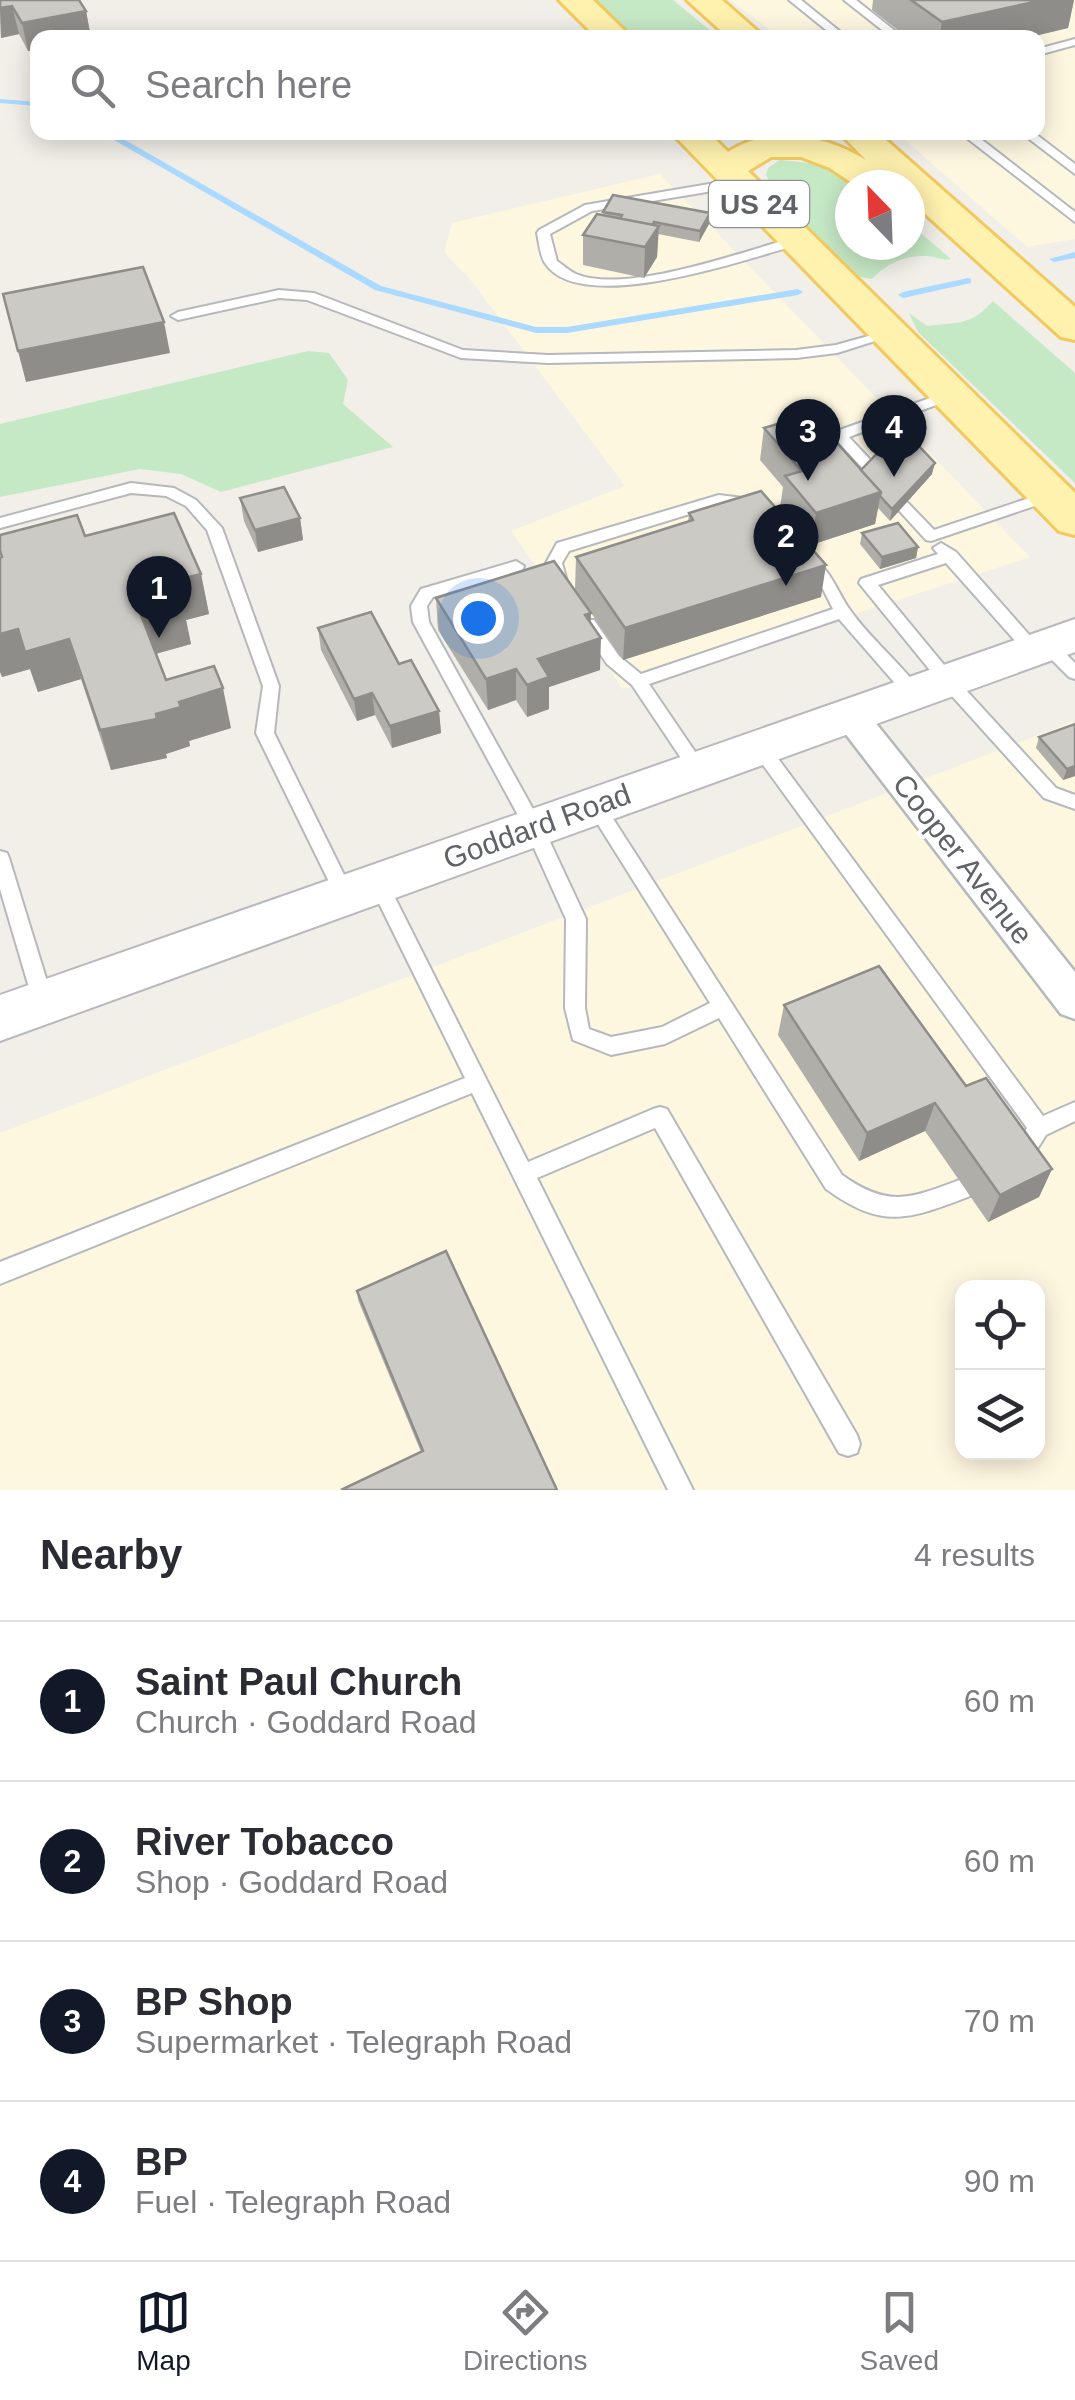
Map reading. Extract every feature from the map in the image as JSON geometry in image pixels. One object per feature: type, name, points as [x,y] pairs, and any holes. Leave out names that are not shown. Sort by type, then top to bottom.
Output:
[{"type":"main road","points":[[549,0],[581,30]]},
{"type":"main road","points":[[575,0],[607,30]]},
{"type":"main road","points":[[713,1],[741,30]]},
{"type":"main road","name":"US 24","points":[[696,140],[1062,508]]},
{"type":"main road","points":[[865,140],[1075,328]]},
{"type":"main road","points":[[733,177],[738,158],[784,145],[809,147],[850,161],[860,170]]},
{"type":"main road","points":[[925,227],[1075,360]]},
{"type":"main road","name":"Goddard Road","points":[[22,1010],[758,746],[930,687],[1057,651]]},
{"type":"street","name":"Cooper Avenue","points":[[850,715],[1075,1002]]},
{"type":"lane","points":[[794,0],[833,30]]},
{"type":"lane","points":[[849,0],[888,30]]},
{"type":"lane","points":[[1045,50],[1075,42]]},
{"type":"lane","points":[[974,140],[1075,218]]},
{"type":"lane","points":[[1036,140],[1075,170]]},
{"type":"lane","points":[[733,177],[590,208],[543,233],[542,246],[558,270],[589,283],[641,283],[796,242]]},
{"type":"lane","points":[[178,316],[279,294],[309,296],[461,354],[548,359],[796,354],[837,349],[878,322]]},
{"type":"lane","points":[[871,470],[839,435],[950,395]]},
{"type":"lane","points":[[0,523],[131,488],[169,492],[192,503],[214,528],[271,686],[265,733],[478,1082],[681,1490]]},
{"type":"lane","points":[[569,597],[558,581],[554,563],[564,547],[719,500],[749,503],[770,515]]},
{"type":"lane","points":[[904,506],[950,556],[1057,651]]},
{"type":"lane","points":[[931,536],[1062,508]]},
{"type":"lane","points":[[794,544],[830,587],[842,612],[1050,793],[1075,802]]},
{"type":"lane","points":[[930,687],[867,583],[950,556]]},
{"type":"lane","points":[[516,566],[428,593],[419,606],[421,622],[534,827],[576,918],[575,1008],[580,1034],[611,1046],[665,1035],[722,1007]]},
{"type":"lane","points":[[638,681],[842,612]]},
{"type":"lane","points":[[580,613],[613,660],[638,681],[697,768]]},
{"type":"lane","points":[[758,746],[1039,1128]]},
{"type":"lane","points":[[594,805],[834,1182],[858,1202],[900,1210],[965,1188]]},
{"type":"lane","points":[[0,858],[22,1010]]},
{"type":"lane","points":[[0,1273],[478,1082]]},
{"type":"lane","points":[[1015,1165],[1039,1128],[1075,1111]]},
{"type":"lane","points":[[523,1174],[660,1116],[848,1444]]},
{"type":"shaded area","points":[[731,0],[1075,0],[1075,239],[1027,247],[905,140],[1045,140],[1045,30],[770,30]]},
{"type":"shaded area","points":[[660,174],[1030,557],[623,689],[511,531],[625,486],[473,283],[444,252],[452,223]]},
{"type":"shaded area","points":[[1075,721],[1075,1490],[0,1490],[0,1133]]},
{"type":"green space","points":[[586,0],[673,0],[709,30],[618,30]]},
{"type":"green space","points":[[780,160],[817,164],[835,172],[835,253],[766,185],[770,183],[768,168]]},
{"type":"green space","points":[[925,237],[951,259],[944,259],[926,256]]},
{"type":"green space","points":[[843,260],[901,260],[872,279],[860,277]]},
{"type":"green space","points":[[993,301],[1075,373],[1075,483],[918,332],[909,313],[927,326],[957,323],[972,318]]},
{"type":"green space","points":[[308,351],[329,353],[348,380],[343,404],[393,447],[221,492],[181,474],[140,469],[0,497],[0,424]]},
{"type":"building","points":[[0,0],[79,0],[86,11],[22,23],[12,6],[0,8]]},
{"type":"building","points":[[911,0],[1043,0],[942,22]]},
{"type":"building","points":[[613,195],[710,213],[700,231],[620,219],[622,215],[603,212]]},
{"type":"building","points":[[597,214],[659,226],[645,247],[583,235]]},
{"type":"building","points":[[143,267],[164,322],[18,351],[3,294]]},
{"type":"building","points":[[811,414],[881,492],[816,513],[785,476],[802,471],[764,428]]},
{"type":"building","points":[[902,428],[935,463],[892,509],[861,470]]},
{"type":"building","points":[[284,487],[300,518],[255,530],[240,498]]},
{"type":"building","points":[[761,491],[826,565],[625,628],[576,557],[693,520],[689,513]]},
{"type":"building","points":[[174,513],[201,574],[172,581],[182,604],[141,615],[166,680],[214,666],[223,688],[179,702],[181,707],[156,714],[157,719],[100,730],[69,639],[25,652],[18,629],[0,634],[0,535],[77,515],[85,536]]},
{"type":"building","points":[[898,523],[918,547],[882,557],[862,533]]},
{"type":"building","points":[[554,561],[591,613],[585,615],[601,638],[538,659],[549,677],[527,685],[516,669],[486,679],[436,598]]},
{"type":"building","points":[[371,612],[399,664],[411,660],[439,711],[390,726],[372,693],[354,699],[318,628]]},
{"type":"building","points":[[1075,724],[1075,766],[1067,769],[1039,737]]},
{"type":"building","points":[[879,966],[966,1086],[986,1078],[1052,1169],[1000,1195],[935,1103],[867,1133],[784,1005]]},
{"type":"building","points":[[446,1251],[557,1490],[341,1490],[423,1451],[357,1291]]},
{"type":"waterway","points":[[0,101],[30,103]]},
{"type":"waterway","points":[[118,140],[378,288],[536,330],[567,330],[798,292]]},
{"type":"waterway","points":[[1054,259],[1075,255]]},
{"type":"waterway","points":[[903,295],[968,281]]},
{"type":"place","name":"BP","points":[[894,477]]},
{"type":"place","name":"BP Shop","points":[[808,481]]},
{"type":"place","name":"River Tobacco","points":[[786,586]]},
{"type":"place","name":"Saint Paul Church","points":[[159,638]]}]
